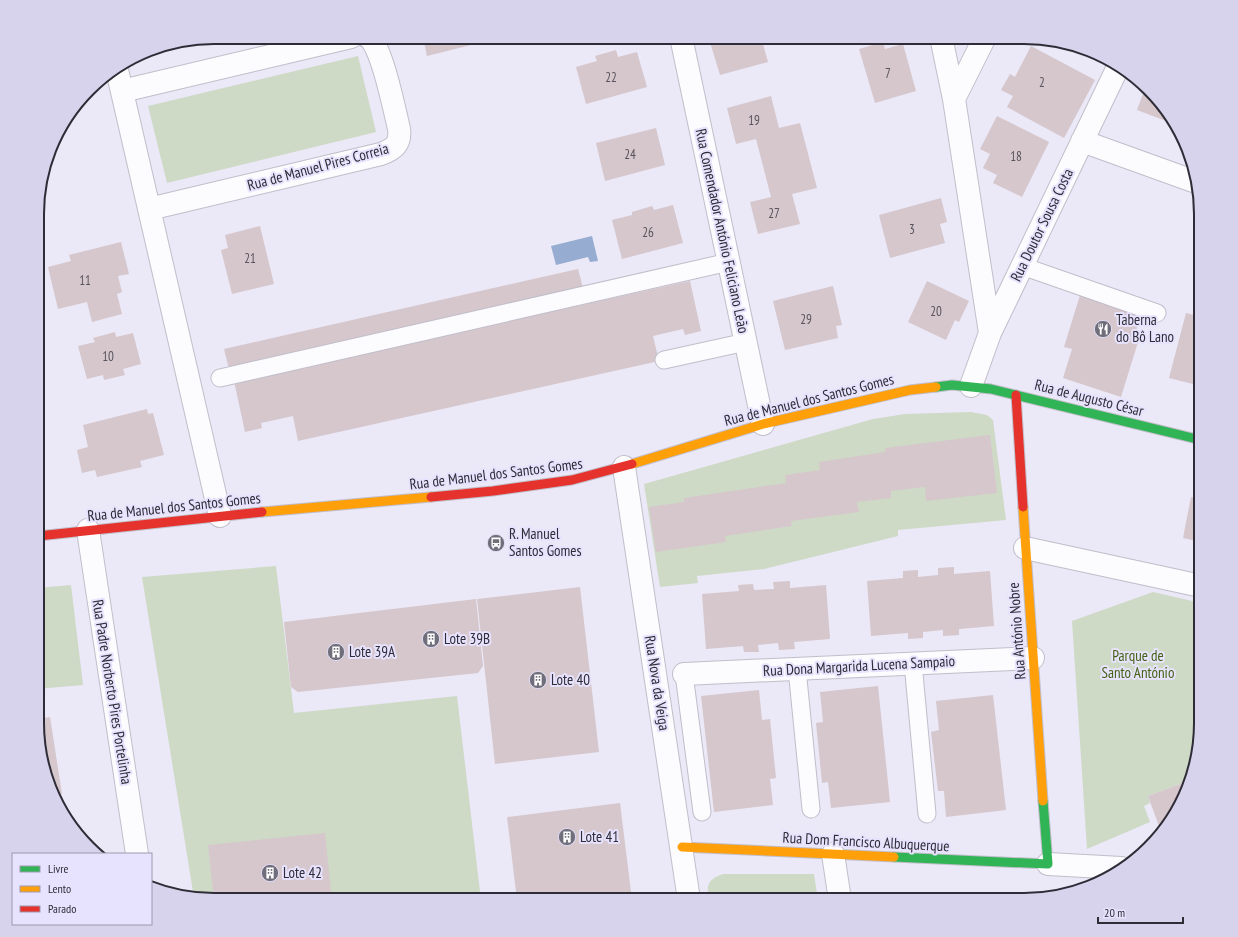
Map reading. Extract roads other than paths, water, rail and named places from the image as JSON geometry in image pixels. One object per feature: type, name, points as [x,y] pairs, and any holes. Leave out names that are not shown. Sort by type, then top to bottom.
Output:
[{"type":"street","points":[[122,92],[322,44]]},
{"type":"street","name":"Rua de Manuel Pires Correia","points":[[149,209],[381,154],[396,146],[400,138],[399,129],[379,52],[375,44]]},
{"type":"street","name":"Rua Comendador António Feliciano Leão","points":[[682,44],[763,424]]},
{"type":"street","points":[[943,44],[954,99],[990,333]]},
{"type":"street","points":[[954,99],[982,44]]},
{"type":"street","name":"Rua Doutor Sousa Costa","points":[[971,386],[990,333],[1116,71]]},
{"type":"street","points":[[118,74],[220,516]]},
{"type":"street","points":[[1082,140],[1191,180]]},
{"type":"street","name":"Rua de Manuel dos Santos Gomes","points":[[44,535],[220,516],[520,488],[572,480],[624,467],[763,424],[910,390],[952,385],[971,386]]},
{"type":"street","name":"Rua de Augusto César","points":[[971,386],[1016,395],[1194,438]]},
{"type":"street","name":"Rua António Nobre","points":[[1016,395],[1025,548],[1048,864]]},
{"type":"street","name":"Rua Nova da Veiga","points":[[624,467],[688,893]]},
{"type":"street","name":"Rua Padre Norberto Pires Portelinha","points":[[88,530],[137,853]]},
{"type":"street","points":[[1025,548],[1194,584]]},
{"type":"street","name":"Rua Dona Margarida Lucena Sampaio","points":[[684,674],[1033,658]]},
{"type":"street","name":"Rua Dom Francisco Albuquerque","points":[[682,847],[1048,864]]},
{"type":"street","points":[[833,854],[839,893]]},
{"type":"street","points":[[1048,864],[1113,868]]},
{"type":"lane","points":[[220,378],[729,262]]},
{"type":"lane","points":[[1022,266],[1156,313]]},
{"type":"lane","points":[[664,360],[746,342]]},
{"type":"lane","points":[[913,663],[927,814]]},
{"type":"lane","points":[[797,669],[811,809]]},
{"type":"lane","points":[[684,674],[702,812]]},
{"type":"water","points":[[592,236],[598,261],[590,262],[588,257],[556,265],[551,246]]},
{"type":"place","name":"Taberna do Bô Lano","points":[[1103,329]]},
{"type":"place","name":"R. Manuel Santos Gomes","points":[[496,543]]},
{"type":"place","name":"Lote 39B","points":[[431,639]]},
{"type":"place","name":"Lote 39A","points":[[336,652]]},
{"type":"place","name":"Lote 40","points":[[538,680]]},
{"type":"place","name":"Lote 41","points":[[567,837]]},
{"type":"place","name":"Lote 42","points":[[270,873]]},
{"type":"park label","name":"Parque de Santo António","points":[[1138,664]]}]
